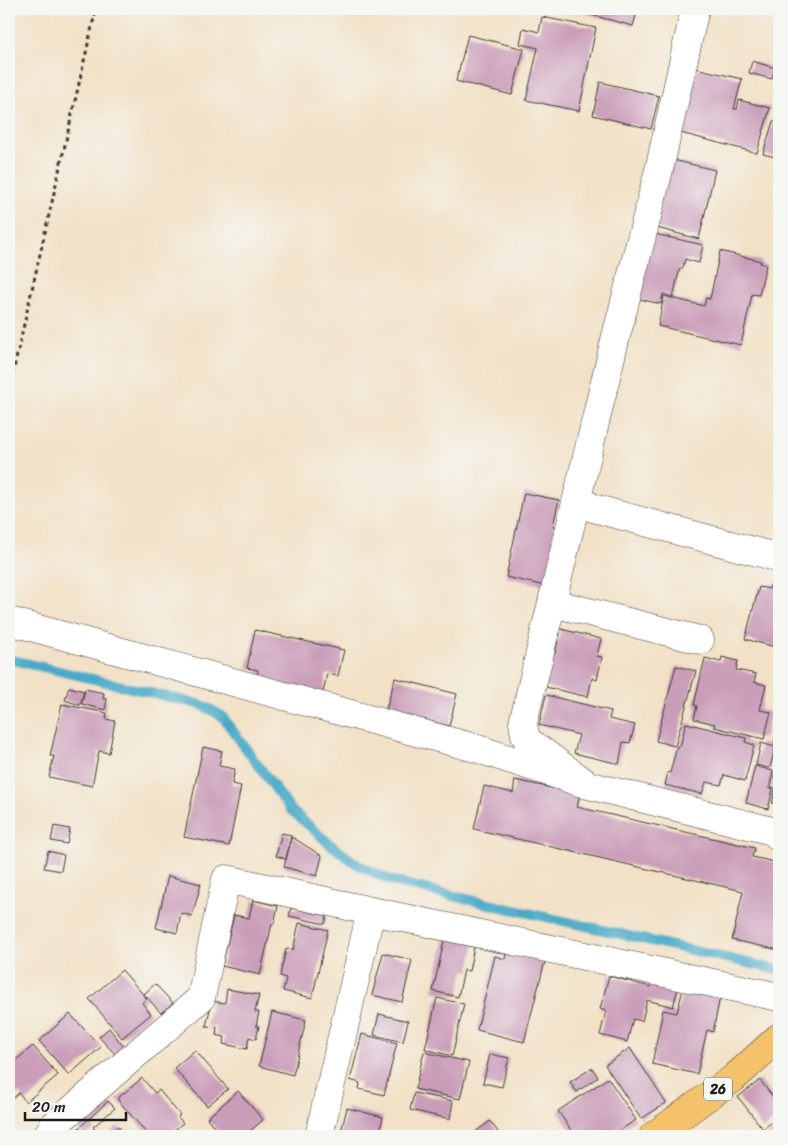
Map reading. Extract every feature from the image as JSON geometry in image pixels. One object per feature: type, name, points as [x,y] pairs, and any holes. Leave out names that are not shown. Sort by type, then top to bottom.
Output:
[{"type":"main road","name":"26","points":[[652,1136],[734,1078],[779,1037]]},
{"type":"street","points":[[588,785],[528,741],[523,724],[614,344],[659,170],[695,9]]},
{"type":"street","points":[[578,499],[593,508],[779,558]]},
{"type":"street","points":[[553,603],[700,640]]},
{"type":"street","points":[[9,621],[475,748],[588,785],[772,832],[779,837]]},
{"type":"street","points":[[47,1136],[53,1126],[201,998],[226,879],[779,997]]},
{"type":"street","points":[[319,1136],[371,911]]},
{"type":"path","points":[[9,390],[96,9]]},
{"type":"building","points":[[577,9],[638,9],[633,26],[576,11]]},
{"type":"building","points":[[542,17],[596,28],[579,111],[526,100],[538,48],[520,44],[523,28],[539,32]]},
{"type":"building","points":[[468,35],[524,49],[512,95],[456,81]]},
{"type":"building","points":[[752,61],[775,68],[772,79],[749,73]]},
{"type":"building","points":[[691,67],[742,79],[734,109],[737,109],[739,100],[770,108],[757,153],[677,132]]},
{"type":"building","points":[[600,82],[659,96],[651,129],[593,115]]},
{"type":"building","points":[[773,121],[779,122],[779,158],[763,154]]},
{"type":"building","points":[[669,159],[715,170],[699,239],[653,227]]},
{"type":"building","points":[[650,233],[703,245],[699,263],[685,259],[683,268],[680,268],[673,297],[663,294],[661,304],[635,298]]},
{"type":"building","points":[[720,251],[761,261],[760,263],[766,265],[759,295],[752,294],[741,345],[658,326],[664,296],[704,306],[706,298],[710,299]]},
{"type":"building","points":[[524,493],[559,500],[553,526],[558,527],[545,586],[506,577]]},
{"type":"building","points":[[771,583],[779,585],[779,648],[745,639],[759,587],[769,589]]},
{"type":"building","points":[[561,629],[601,639],[597,656],[602,657],[597,680],[592,678],[588,697],[546,687],[552,652],[555,653]]},
{"type":"building","points":[[255,630],[344,650],[338,676],[327,674],[322,697],[256,682],[258,670],[247,668]]},
{"type":"building","points":[[722,657],[738,661],[736,670],[756,674],[754,682],[766,685],[760,710],[771,712],[764,739],[714,727],[715,724],[694,719],[697,706],[694,705],[705,658],[721,662]]},
{"type":"building","points":[[676,666],[696,671],[675,746],[656,741]]},
{"type":"building","points":[[395,678],[457,694],[449,726],[386,710]]},
{"type":"building","points":[[69,687],[84,691],[80,705],[65,700]]},
{"type":"building","points":[[85,689],[104,693],[103,699],[107,699],[105,710],[82,704]]},
{"type":"building","points":[[546,695],[611,711],[609,719],[635,725],[630,743],[623,742],[619,764],[574,753],[579,735],[539,725]]},
{"type":"building","points":[[62,704],[107,713],[106,719],[115,721],[109,753],[99,751],[92,786],[49,777],[54,756],[50,756]]},
{"type":"building","points":[[686,723],[746,738],[745,742],[754,745],[745,781],[724,775],[721,785],[706,782],[702,794],[665,785],[677,746],[680,747]]},
{"type":"building","points":[[779,724],[779,743],[774,742]]},
{"type":"building","points":[[761,743],[775,747],[770,768],[756,765]]},
{"type":"building","points":[[203,747],[222,751],[219,766],[235,769],[232,784],[241,786],[229,846],[184,837]]},
{"type":"building","points":[[779,757],[779,789],[771,787]]},
{"type":"building","points":[[755,766],[773,771],[769,788],[773,789],[768,809],[746,803]]},
{"type":"building","points":[[515,780],[580,794],[577,807],[755,848],[752,857],[779,863],[779,950],[732,940],[743,891],[474,829],[484,786],[513,793]]},
{"type":"building","points":[[775,790],[779,792],[779,804],[772,803]]},
{"type":"building","points":[[54,826],[70,829],[67,844],[51,841]]},
{"type":"building","points":[[282,833],[291,835],[286,859],[276,856]]},
{"type":"building","points":[[292,837],[322,856],[317,876],[284,867]]},
{"type":"building","points":[[48,851],[64,855],[61,871],[44,868]]},
{"type":"building","points":[[168,876],[201,884],[192,916],[181,913],[177,933],[156,928]]},
{"type":"building","points":[[253,900],[278,906],[260,975],[222,966],[234,915],[249,918]]},
{"type":"building","points":[[291,908],[327,916],[325,924],[289,916]]},
{"type":"building","points":[[299,923],[328,930],[312,998],[283,991],[286,978],[280,976],[286,949],[293,950]]},
{"type":"building","points":[[445,936],[475,942],[469,971],[464,970],[458,997],[433,991]]},
{"type":"building","points":[[506,952],[545,961],[524,1042],[477,1030],[495,956],[505,959]]},
{"type":"building","points":[[383,953],[412,960],[402,1002],[372,995]]},
{"type":"building","points":[[122,970],[147,999],[142,1003],[151,1014],[122,1038],[89,999]]},
{"type":"building","points":[[609,976],[651,987],[652,982],[678,988],[673,1007],[647,1000],[642,1021],[633,1019],[627,1042],[600,1035],[606,1011],[600,1009]]},
{"type":"building","points":[[155,984],[173,1003],[161,1013],[144,994]]},
{"type":"building","points":[[227,989],[259,995],[255,1012],[259,1012],[256,1026],[259,1026],[256,1039],[249,1037],[247,1049],[223,1044],[225,1037],[216,1035],[217,1027],[206,1026],[212,1001],[225,1003]]},
{"type":"building","points":[[683,989],[720,997],[713,1032],[707,1030],[697,1074],[652,1064],[663,1010],[677,1013]]},
{"type":"building","points":[[437,998],[464,1004],[452,1056],[425,1049]]},
{"type":"building","points":[[272,1012],[306,1020],[293,1075],[259,1066]]},
{"type":"building","points":[[70,1014],[101,1047],[69,1075],[39,1041]]},
{"type":"building","points":[[379,1014],[408,1021],[403,1042],[374,1035]]},
{"type":"building","points":[[109,1028],[124,1047],[115,1054],[99,1037]]},
{"type":"building","points":[[362,1034],[397,1043],[384,1095],[359,1089],[360,1083],[350,1080]]},
{"type":"building","points":[[33,1046],[58,1075],[26,1102],[19,1093],[11,1100],[9,1097],[9,1066]]},
{"type":"building","points":[[630,1048],[666,1103],[641,1119],[605,1065]]},
{"type":"building","points":[[195,1050],[228,1089],[207,1106],[174,1068]]},
{"type":"building","points":[[424,1052],[469,1062],[460,1099],[415,1089]]},
{"type":"building","points":[[490,1054],[509,1058],[502,1087],[483,1083]]},
{"type":"building","points":[[592,1068],[598,1077],[577,1092],[570,1082]]},
{"type":"building","points":[[142,1078],[155,1093],[159,1090],[180,1115],[178,1117],[183,1123],[167,1136],[149,1136],[117,1099]]},
{"type":"building","points":[[608,1078],[636,1120],[611,1136],[575,1136],[558,1111]]},
{"type":"building","points":[[760,1080],[779,1105],[779,1116],[763,1129],[738,1097]]},
{"type":"building","points":[[238,1091],[263,1120],[244,1136],[222,1136],[207,1118]]},
{"type":"building","points":[[414,1093],[453,1101],[450,1119],[410,1110]]},
{"type":"building","points":[[108,1101],[115,1108],[93,1127],[95,1129],[84,1136],[79,1128]]},
{"type":"building","points":[[347,1108],[383,1117],[379,1136],[340,1136]]},
{"type":"building","points":[[490,1121],[501,1136],[470,1136]]},
{"type":"building","points":[[118,1126],[127,1136],[106,1136]]},
{"type":"building","points":[[779,1126],[779,1136],[767,1136]]},
{"type":"waterway","points":[[9,659],[202,705],[222,716],[291,810],[331,845],[358,865],[390,880],[779,970]]}]
